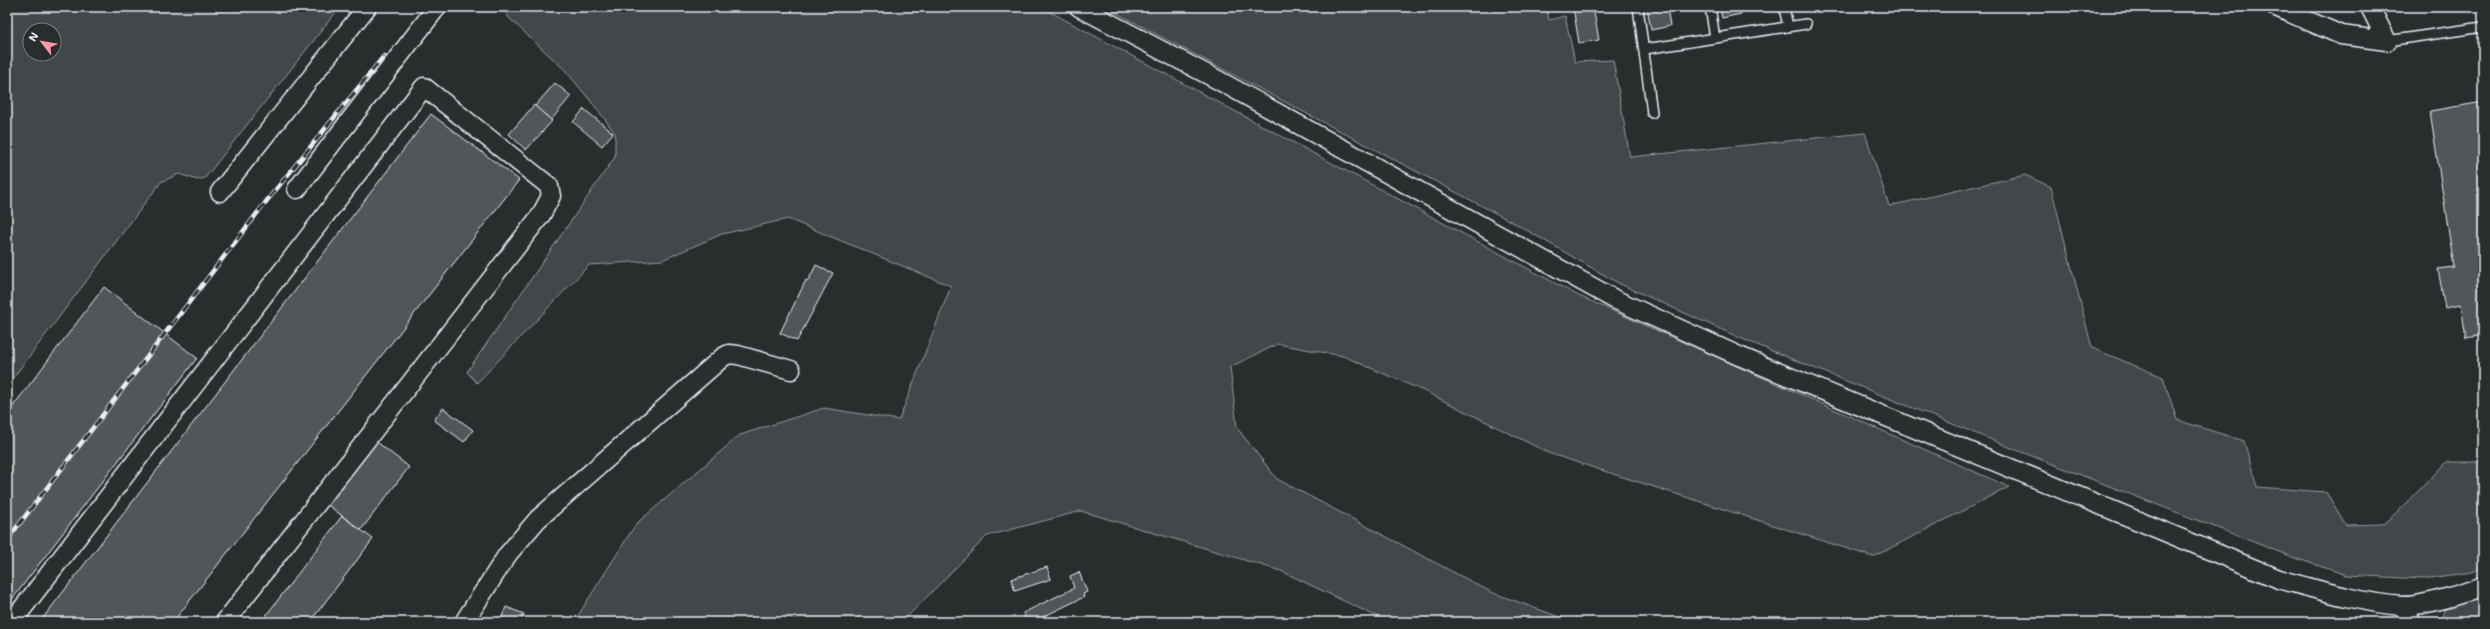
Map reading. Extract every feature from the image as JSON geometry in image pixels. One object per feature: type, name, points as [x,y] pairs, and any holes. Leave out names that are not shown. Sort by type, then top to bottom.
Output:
[{"type":"street","points":[[220,192],[367,7]]},
{"type":"street","points":[[297,189],[437,7]]},
{"type":"street","points":[[1079,7],[1218,80],[1614,299],[1732,352],[2279,578],[2407,614],[2483,586]]},
{"type":"street","points":[[2276,7],[2341,35],[2388,41]]},
{"type":"street","points":[[2370,7],[2388,41]]},
{"type":"street","points":[[12,622],[424,87],[549,186],[551,196],[541,215],[225,622]]},
{"type":"street","points":[[464,622],[508,554],[538,519],[723,357],[729,354],[738,355],[791,370]]},
{"type":"lane","points":[[1638,7],[1645,49],[1652,114]]},
{"type":"lane","points":[[1710,7],[1715,38]]},
{"type":"lane","points":[[1784,7],[1788,27]]},
{"type":"lane","points":[[1645,49],[1806,24]]},
{"type":"lane","points":[[2388,41],[2483,27]]},
{"type":"shaded area","points":[[7,7],[340,7],[205,178],[197,180],[179,174],[161,182],[7,386]]},
{"type":"shaded area","points":[[502,7],[1041,7],[1579,296],[2009,487],[1873,557],[1551,454],[1426,392],[1343,356],[1278,344],[1230,367],[1237,428],[1277,479],[1491,592],[1573,622],[1388,622],[1281,571],[1081,511],[987,536],[902,622],[574,622],[636,524],[740,435],[824,408],[899,420],[951,286],[788,219],[722,234],[662,260],[589,265],[477,383],[467,372],[615,157],[615,133],[598,110],[565,70],[509,18]]},
{"type":"shaded area","points":[[1105,7],[1546,7],[1549,20],[1565,16],[1575,62],[1613,60],[1630,157],[1865,133],[1889,206],[2025,175],[2051,187],[2092,348],[2163,377],[2177,420],[2244,441],[2257,487],[2326,492],[2346,525],[2383,524],[2406,504],[2446,462],[2483,462],[2483,567],[2472,572],[2422,579],[2347,575],[2292,557],[2019,451],[1740,338],[1618,283],[1516,224]]},
{"type":"shaded area","points":[[2483,597],[2483,622],[2441,622],[2444,610]]},
{"type":"building","points":[[1573,7],[1593,7],[1599,40],[1579,43]]},
{"type":"building","points":[[1647,7],[1667,7],[1670,26],[1651,30]]},
{"type":"building","points":[[1720,7],[1740,7],[1741,14],[1722,18]]},
{"type":"building","points":[[555,83],[571,96],[551,120],[535,106]]},
{"type":"building","points":[[2483,102],[2483,335],[2466,338],[2461,305],[2445,308],[2438,269],[2454,267],[2430,111]]},
{"type":"building","points":[[534,105],[552,121],[526,150],[509,134]]},
{"type":"building","points":[[584,109],[613,133],[602,146],[573,122]]},
{"type":"building","points":[[431,114],[519,180],[173,622],[40,622]]},
{"type":"building","points":[[816,265],[833,273],[797,341],[780,333],[806,280],[808,281]]},
{"type":"building","points":[[104,287],[197,358],[7,606],[7,414]]},
{"type":"building","points":[[443,408],[473,430],[464,442],[434,420]]},
{"type":"building","points":[[373,439],[409,467],[361,530],[325,503]]},
{"type":"building","points":[[342,516],[373,539],[310,622],[261,622]]},
{"type":"building","points":[[1047,567],[1051,579],[1015,591],[1011,579]]},
{"type":"building","points":[[1079,572],[1087,592],[1083,594],[1084,597],[1032,622],[1027,622],[1023,613],[1074,588],[1070,576]]},
{"type":"building","points":[[506,607],[524,614],[521,622],[500,622]]},
{"type":"railway","points":[[7,540],[265,203],[384,56]]}]
